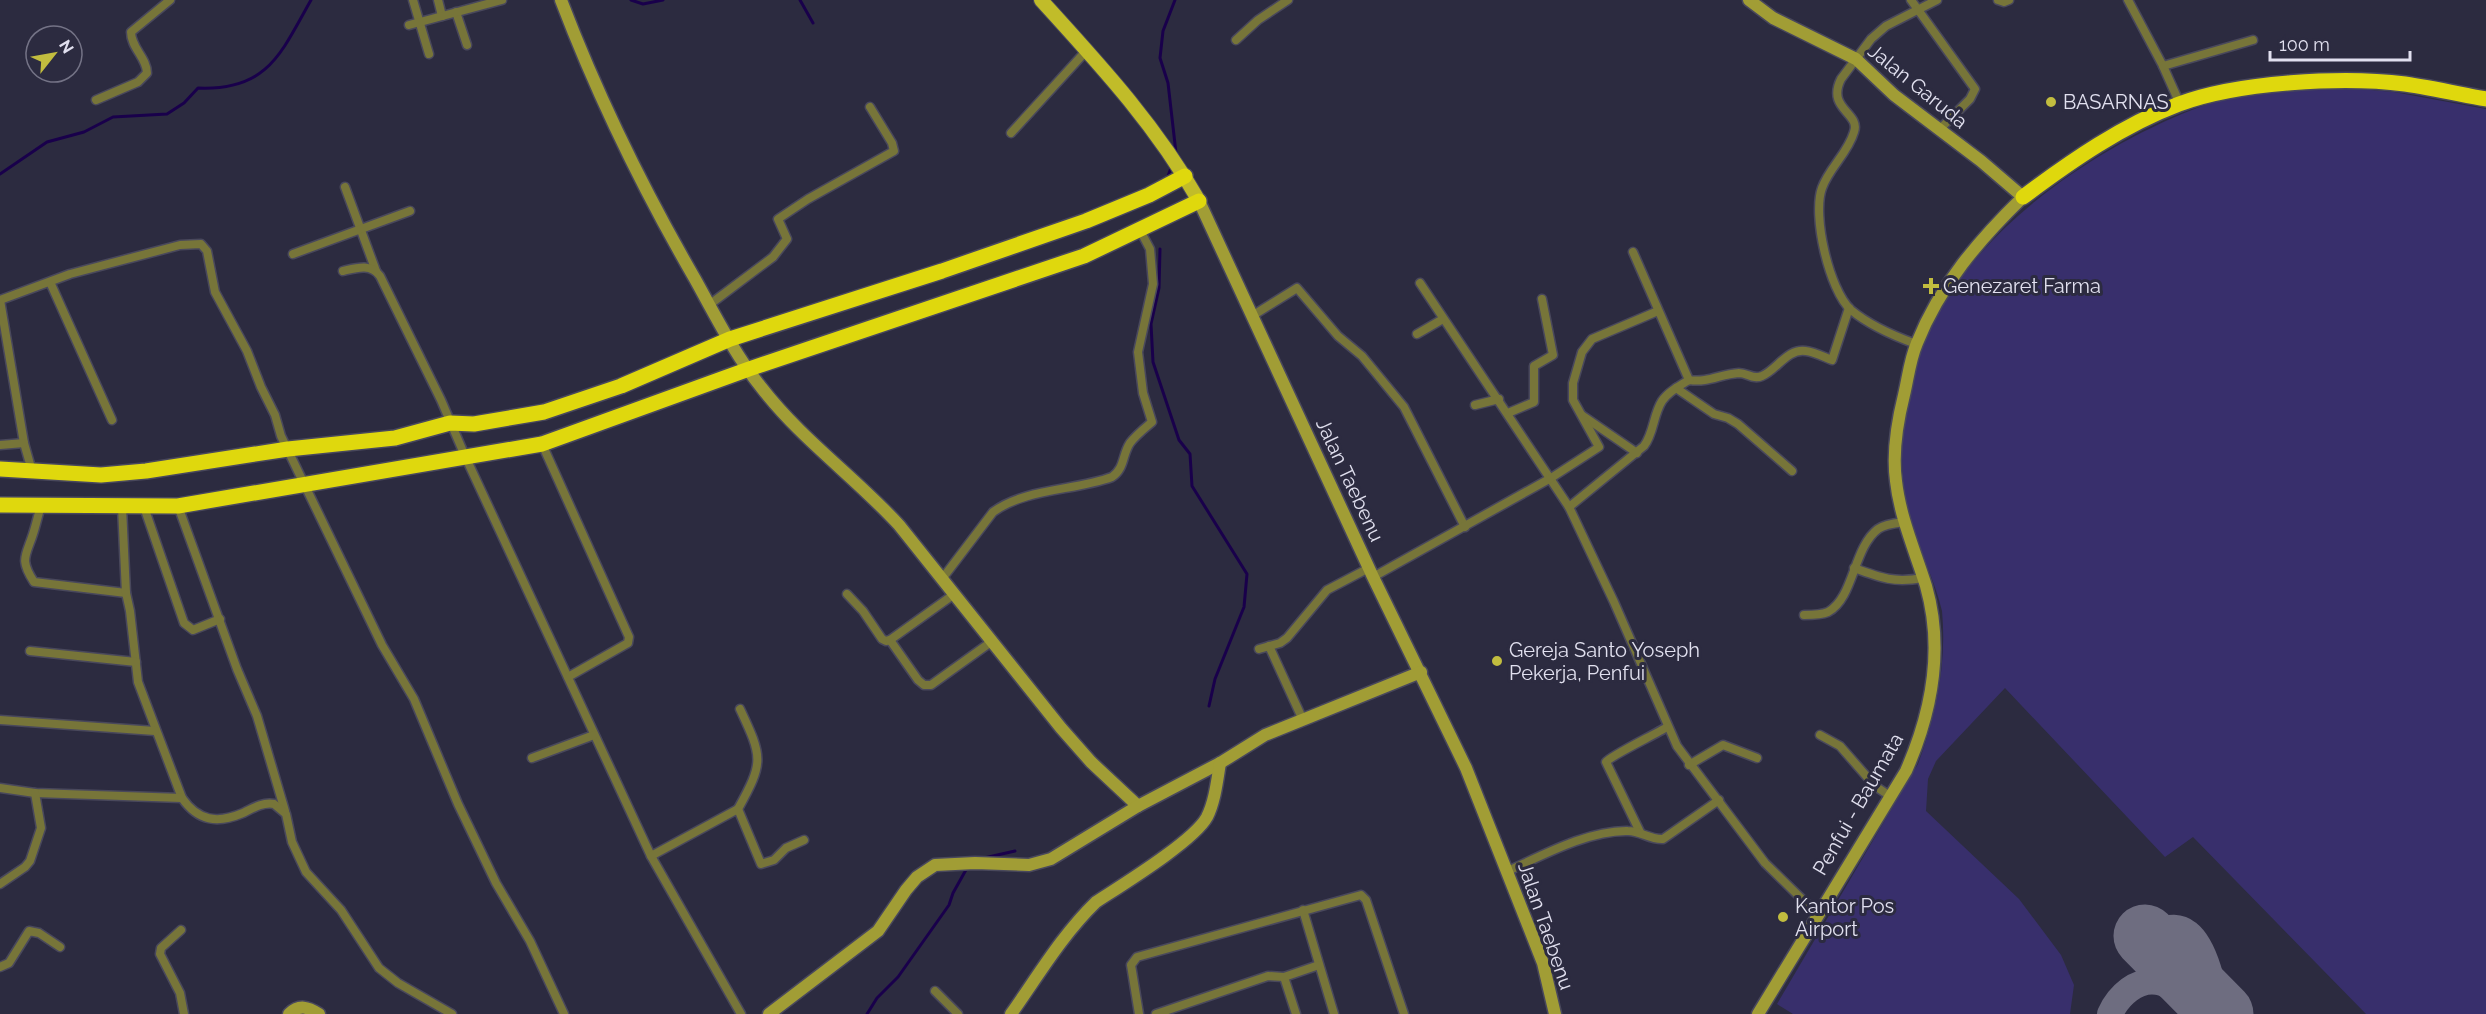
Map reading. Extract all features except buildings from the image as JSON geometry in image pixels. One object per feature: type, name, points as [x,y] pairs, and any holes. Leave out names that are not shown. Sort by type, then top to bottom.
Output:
[{"type":"highway","name":"Penfui - Baumata","points":[[2023,197],[2061,168],[2094,147],[2180,104],[2243,88],[2371,81],[2406,84],[2486,99]]},
{"type":"highway","points":[[0,469],[101,475],[146,471],[288,449],[394,438],[450,423],[474,424],[565,406],[621,386],[730,339],[942,271],[1086,221],[1149,195],[1182,170]]},
{"type":"highway","points":[[0,505],[178,506],[542,444],[749,369],[1045,270],[1140,230],[1199,201]]},
{"type":"main road","name":"Jalan Taebenu","points":[[1041,0],[1123,91],[1182,170],[1199,201]]},
{"type":"street","points":[[96,100],[138,82],[147,73],[147,67],[131,39],[131,33],[170,0]]},
{"type":"street","points":[[413,0],[429,54]]},
{"type":"street","points":[[438,0],[442,16]]},
{"type":"street","points":[[408,25],[456,12],[476,3],[502,0]]},
{"type":"street","points":[[561,0],[610,119],[660,217],[760,387],[810,441],[875,499],[1091,762],[1138,806]]},
{"type":"street","points":[[1236,40],[1257,20],[1288,0]]},
{"type":"street","name":"Jalan Garuda","points":[[1749,0],[1773,18],[1856,59],[1894,95],[1981,161],[2023,197]]},
{"type":"street","points":[[1911,0],[1975,89],[1970,99],[1939,130]]},
{"type":"street","points":[[1916,344],[1862,318],[1849,308],[1837,287],[1826,254],[1819,206],[1822,187],[1846,150],[1855,131],[1854,122],[1839,104],[1836,94],[1841,79],[1871,39],[1886,26],[1937,0]]},
{"type":"street","points":[[1998,0],[2004,2],[2009,0]]},
{"type":"street","points":[[2131,1],[2180,104]]},
{"type":"street","points":[[456,12],[467,45]]},
{"type":"street","points":[[2163,66],[2253,40]]},
{"type":"street","points":[[1011,133],[1087,50]]},
{"type":"street","points":[[710,305],[779,251],[787,239],[778,219],[808,199],[894,152],[892,143],[870,107]]},
{"type":"street","points":[[345,187],[376,271],[441,400],[651,856],[741,1014]]},
{"type":"street","name":"Penfui - Baumata","points":[[1758,1014],[1905,771],[1919,740],[1930,704],[1935,668],[1933,619],[1905,522],[1896,481],[1897,423],[1916,344],[1943,289],[1995,224],[2023,197]]},
{"type":"street","name":"Jalan Taebenu","points":[[1199,201],[1371,573],[1466,768],[1543,963],[1555,1014]]},
{"type":"street","points":[[294,254],[410,211]]},
{"type":"street","points":[[942,579],[982,525],[999,508],[1022,499],[1112,477],[1122,467],[1131,441],[1152,422],[1143,393],[1138,352],[1154,284],[1150,249],[1140,230]]},
{"type":"street","points":[[32,471],[24,443],[0,300],[50,282],[180,245],[201,244],[207,251],[215,292],[247,351],[288,449],[382,645],[414,699],[496,884],[530,941],[564,1014]]},
{"type":"street","points":[[1633,252],[1689,380]]},
{"type":"street","points":[[344,271],[362,267],[376,271]]},
{"type":"street","points":[[50,282],[112,420]]},
{"type":"street","points":[[1420,283],[1508,412],[1569,507],[1636,652],[1667,727],[1689,765],[1719,800],[1765,863],[1806,903],[1819,911]]},
{"type":"street","points":[[1252,316],[1297,288],[1338,336],[1362,357],[1404,407],[1465,527]]},
{"type":"street","points":[[1508,412],[1534,402],[1534,366],[1553,354],[1542,299]]},
{"type":"street","points":[[1569,507],[1636,453],[1650,438],[1663,399],[1676,388],[1689,380],[1703,382],[1739,373],[1761,377],[1791,354],[1799,351],[1808,351],[1832,360],[1849,308]]},
{"type":"street","points":[[1259,649],[1280,643],[1293,632],[1327,590],[1371,573],[1465,527],[1551,478],[1599,447],[1573,400],[1572,391],[1576,367],[1587,345],[1602,334],[1658,311]]},
{"type":"street","points":[[1417,334],[1443,319]]},
{"type":"street","points":[[1676,388],[1714,414],[1738,424],[1792,471]]},
{"type":"street","points":[[1475,405],[1499,399]]},
{"type":"street","points":[[1581,414],[1636,453]]},
{"type":"street","points":[[0,445],[24,443]]},
{"type":"street","points":[[542,444],[629,638],[628,644],[619,650],[568,677]]},
{"type":"street","points":[[41,506],[33,536],[24,556],[25,566],[34,582],[126,593]]},
{"type":"street","points":[[178,506],[237,669],[257,716],[292,842],[306,872],[341,910],[379,968],[398,983],[452,1014]]},
{"type":"street","points":[[122,507],[126,593],[141,695],[182,798],[191,811],[199,816],[212,819],[240,814],[268,803],[281,808],[285,814]]},
{"type":"street","points":[[144,507],[184,623],[193,630],[220,619]]},
{"type":"street","points":[[1804,615],[1827,613],[1836,605],[1868,541],[1880,527],[1905,522]]},
{"type":"street","points":[[1854,568],[1883,579],[1905,581],[1923,578]]},
{"type":"street","points":[[847,594],[882,639],[886,641],[953,595]]},
{"type":"street","points":[[890,640],[924,685],[931,685],[991,642]]},
{"type":"street","points":[[1269,646],[1303,720]]},
{"type":"street","points":[[30,651],[136,662]]},
{"type":"street","points":[[769,1014],[878,931],[887,915],[917,877],[935,865],[1040,863],[1075,845],[1138,806],[1220,763],[1265,735],[1420,672]]},
{"type":"street","points":[[651,856],[738,809],[756,777],[759,765],[758,753],[740,709]]},
{"type":"street","points":[[0,720],[155,731]]},
{"type":"street","points":[[1640,832],[1606,762],[1613,755],[1629,749],[1667,727]]},
{"type":"street","points":[[532,758],[594,735]]},
{"type":"street","points":[[1820,735],[1840,746],[1875,786],[1890,796]]},
{"type":"street","points":[[1689,765],[1723,745],[1757,758]]},
{"type":"street","points":[[1011,1014],[1047,961],[1096,902],[1194,833],[1206,817],[1215,791],[1220,763]]},
{"type":"street","points":[[0,788],[35,793],[182,798]]},
{"type":"street","points":[[0,884],[30,861],[41,828],[35,793]]},
{"type":"street","points":[[1508,871],[1583,839],[1614,831],[1640,832],[1656,840],[1664,839],[1719,800]]},
{"type":"street","points":[[738,809],[761,864],[774,860],[786,848],[804,840]]},
{"type":"street","points":[[1139,1014],[1131,965],[1137,957],[1361,895],[1366,900],[1404,1014]]},
{"type":"street","points":[[1303,910],[1334,1014]]},
{"type":"street","points":[[181,930],[161,948],[160,954],[180,993],[184,1014]]},
{"type":"street","points":[[0,967],[9,963],[29,931],[39,933],[60,947]]},
{"type":"street","points":[[1156,1014],[1268,976],[1284,977],[1319,965]]},
{"type":"street","points":[[1284,977],[1296,1014]]},
{"type":"street","points":[[935,992],[958,1014]]},
{"type":"street","points":[[288,1014],[294,1008],[303,1007],[310,1008],[319,1014]]},
{"type":"shaded area","points":[[2337,87],[2394,92],[2486,109],[2486,1014],[2366,1014],[2193,837],[2165,857],[2005,688],[1936,761],[1928,779],[1926,811],[2019,899],[2061,955],[2074,985],[2070,1014],[1793,1014],[1777,1004],[1918,764],[1939,689],[1943,650],[1942,611],[1909,512],[1904,486],[1902,450],[1907,399],[1920,351],[1941,308],[1968,268],[2001,232],[2038,199],[2078,170],[2120,144],[2184,113],[2217,101],[2272,90]]},
{"type":"waterway","points":[[0,174],[47,142],[84,132],[113,117],[167,114],[184,103],[198,88],[241,83],[257,75],[281,52],[311,0]]},
{"type":"waterway","points":[[631,0],[643,4],[663,0]]},
{"type":"waterway","points":[[800,0],[813,23]]},
{"type":"waterway","points":[[1175,0],[1163,31],[1160,58],[1168,83],[1176,153]]},
{"type":"waterway","points":[[1167,179],[1172,165]]},
{"type":"waterway","points":[[1160,249],[1159,288],[1151,324],[1153,362],[1179,440],[1190,454],[1192,486],[1247,574],[1244,607],[1215,679],[1209,706]]},
{"type":"waterway","points":[[984,858],[1015,851]]},
{"type":"waterway","points":[[867,1014],[877,998],[898,977],[949,905],[967,868]]},
{"type":"taxiway","points":[[2160,982],[2147,957],[2147,949],[2154,936],[2160,932],[2167,929],[2181,929],[2188,933],[2200,948],[2218,1010]]},
{"type":"taxiway","points":[[2110,1014],[2113,1007],[2129,990],[2150,981],[2165,984],[2187,998],[2218,1010]]},
{"type":"runway","points":[[2145,936],[2222,1014]]},
{"type":"place","name":"BASARNAS","points":[[2051,102]]},
{"type":"place","name":"Genezaret Farma","points":[[1931,286]]},
{"type":"place","name":"Gereja Santo Yoseph Pekerja, Penfui","points":[[1497,661]]},
{"type":"place","name":"Kantor Pos Airport","points":[[1783,917]]}]
